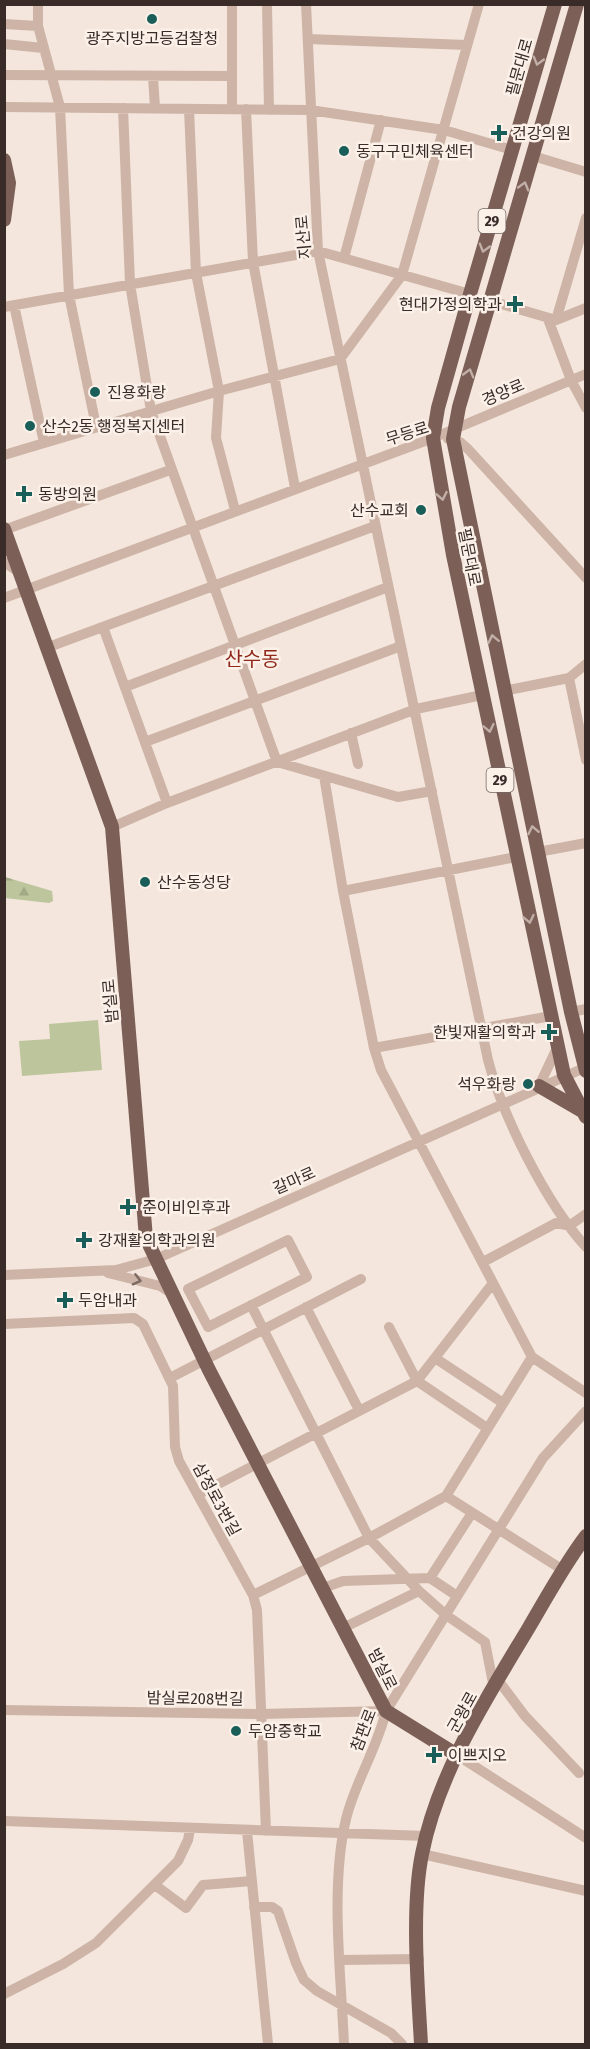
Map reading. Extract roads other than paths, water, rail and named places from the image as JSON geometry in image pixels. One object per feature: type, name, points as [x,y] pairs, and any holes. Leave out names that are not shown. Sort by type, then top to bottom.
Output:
[{"type":"main road","name":"필문대로","points":[[555,4],[470,294],[438,408],[433,438],[436,468],[482,695],[564,1075],[584,1114]]},
{"type":"main road","name":"필문대로","points":[[577,4],[453,434],[504,691],[585,1070]]},
{"type":"main road","points":[[4,220],[6,169]]},
{"type":"main road","name":"밤실로","points":[[5,529],[112,827],[146,1238],[204,1359],[386,1711],[457,1755]]},
{"type":"main road","points":[[539,1086],[584,1114]]},
{"type":"main road","name":"군왕로","points":[[421,2044],[418,1893],[426,1836],[457,1755],[562,1570],[585,1536]]},
{"type":"street","points":[[38,4],[38,26],[60,107],[69,295],[96,426]]},
{"type":"street","points":[[232,4],[232,109]]},
{"type":"street","points":[[267,4],[268,110]]},
{"type":"street","name":"지산로","points":[[306,4],[318,251],[361,464],[416,709],[490,1066],[531,1162],[569,1226],[585,1247]]},
{"type":"street","points":[[4,455],[96,426],[340,359],[402,275],[479,4]]},
{"type":"street","points":[[4,24],[38,26]]},
{"type":"street","points":[[308,39],[467,45]]},
{"type":"street","points":[[4,44],[43,48]]},
{"type":"street","points":[[4,75],[232,76]]},
{"type":"street","points":[[153,76],[155,108]]},
{"type":"street","points":[[4,107],[310,110],[444,130],[512,150]]},
{"type":"street","points":[[123,108],[130,284],[151,411],[170,470],[277,762]]},
{"type":"street","points":[[189,109],[196,273],[219,391],[216,438],[235,510]]},
{"type":"street","points":[[246,110],[253,262],[295,488]]},
{"type":"street","points":[[344,258],[381,120]]},
{"type":"street","points":[[533,156],[585,172]]},
{"type":"street","points":[[585,218],[552,319],[571,380],[585,408]]},
{"type":"street","points":[[44,442],[9,306],[318,251],[470,294]]},
{"type":"street","points":[[491,301],[552,319],[585,308]]},
{"type":"street","name":"경양로","points":[[433,438],[453,434],[585,374]]},
{"type":"street","name":"무등로","points":[[453,434],[585,578]]},
{"type":"street","name":"무등로","points":[[4,598],[433,438]]},
{"type":"street","points":[[5,529],[170,470]]},
{"type":"street","points":[[46,648],[214,588],[375,526]]},
{"type":"street","points":[[4,562],[19,572]]},
{"type":"street","points":[[125,687],[388,587]]},
{"type":"street","points":[[103,627],[167,803]]},
{"type":"street","points":[[145,742],[401,646]]},
{"type":"street","points":[[504,691],[569,678],[585,664]]},
{"type":"street","points":[[569,678],[585,760]]},
{"type":"street","points":[[112,827],[167,803],[416,709],[482,695]]},
{"type":"street","points":[[351,733],[358,764]]},
{"type":"street","points":[[277,762],[398,797],[432,791]]},
{"type":"street","points":[[324,776],[343,891],[374,1048],[381,1070],[532,1357],[585,1393]]},
{"type":"street","points":[[538,852],[585,843]]},
{"type":"street","points":[[343,891],[516,857]]},
{"type":"street","points":[[571,1012],[585,1009]]},
{"type":"street","points":[[374,1048],[551,1016]]},
{"type":"street","points":[[539,1086],[558,1046]]},
{"type":"street","name":"갈마로","points":[[4,1275],[99,1271],[131,1267],[156,1259],[539,1086],[564,1075],[585,1070]]},
{"type":"street","points":[[483,1262],[556,1223],[569,1226],[585,1214]]},
{"type":"street","points":[[288,1240],[307,1277],[251,1305],[208,1327],[188,1289],[288,1240]]},
{"type":"street","points":[[99,1271],[160,1286],[173,1294]]},
{"type":"street","points":[[170,1378],[361,1279]]},
{"type":"street","points":[[198,1494],[417,1381],[493,1283]]},
{"type":"street","points":[[251,1305],[369,1538],[419,1591],[446,1615],[485,1642],[496,1684],[579,1773]]},
{"type":"street","points":[[306,1307],[359,1410]]},
{"type":"street","name":"삼정로3번길","points":[[4,1324],[139,1319],[170,1378],[175,1398],[176,1452],[253,1596],[258,1610],[266,1831]]},
{"type":"street","points":[[389,1327],[417,1381],[487,1428]]},
{"type":"street","points":[[253,1596],[369,1538],[446,1496],[532,1357]]},
{"type":"street","points":[[435,1358],[503,1403]]},
{"type":"street","name":"참판로","points":[[344,2044],[338,1894],[344,1833],[355,1790],[382,1728],[386,1711],[547,1452],[585,1411]]},
{"type":"street","points":[[446,1496],[562,1570]]},
{"type":"street","points":[[430,1578],[472,1513]]},
{"type":"street","points":[[323,1587],[343,1581],[430,1578],[458,1596]]},
{"type":"street","points":[[343,1628],[419,1591]]},
{"type":"street","name":"밤실로208번길","points":[[4,1710],[261,1714],[386,1711]]},
{"type":"street","points":[[457,1755],[585,1838]]},
{"type":"street","points":[[4,1821],[426,1836]]},
{"type":"street","points":[[4,1994],[63,1964],[96,1943],[178,1860],[188,1840],[190,1829]]},
{"type":"street","points":[[247,1830],[268,2044]]},
{"type":"street","points":[[422,1854],[585,1891]]},
{"type":"street","points":[[155,1885],[186,1908],[203,1885],[252,1881]]},
{"type":"street","points":[[254,1907],[275,1907],[304,1980],[317,1991],[391,2032],[402,2044]]},
{"type":"street","points":[[341,1960],[419,1959]]},
{"type":"place","name":"광주지방고등검찰청","points":[[152,19]]},
{"type":"place","name":"건강의원","points":[[499,133]]},
{"type":"place","name":"동구구민체육센터","points":[[344,151]]},
{"type":"place","name":"현대가정의학과","points":[[515,304]]},
{"type":"place","name":"진용화랑","points":[[95,392]]},
{"type":"place","name":"산수2동 행정복지센터","points":[[30,426]]},
{"type":"place","name":"동방의원","points":[[24,494]]},
{"type":"place","name":"산수교회","points":[[421,510]]},
{"type":"place","name":"산수동성당","points":[[145,882]]},
{"type":"place","name":"한빛재활의학과","points":[[549,1032]]},
{"type":"place","name":"석우화랑","points":[[528,1084]]},
{"type":"place","name":"준이비인후과","points":[[128,1207]]},
{"type":"place","name":"강재활의학과의원","points":[[84,1240]]},
{"type":"place","name":"두암내과","points":[[65,1300]]},
{"type":"place","name":"두암중학교","points":[[236,1731]]},
{"type":"place","name":"이쁘지오","points":[[434,1755]]},
{"type":"district","name":"산수동","points":[[252,659]]}]
